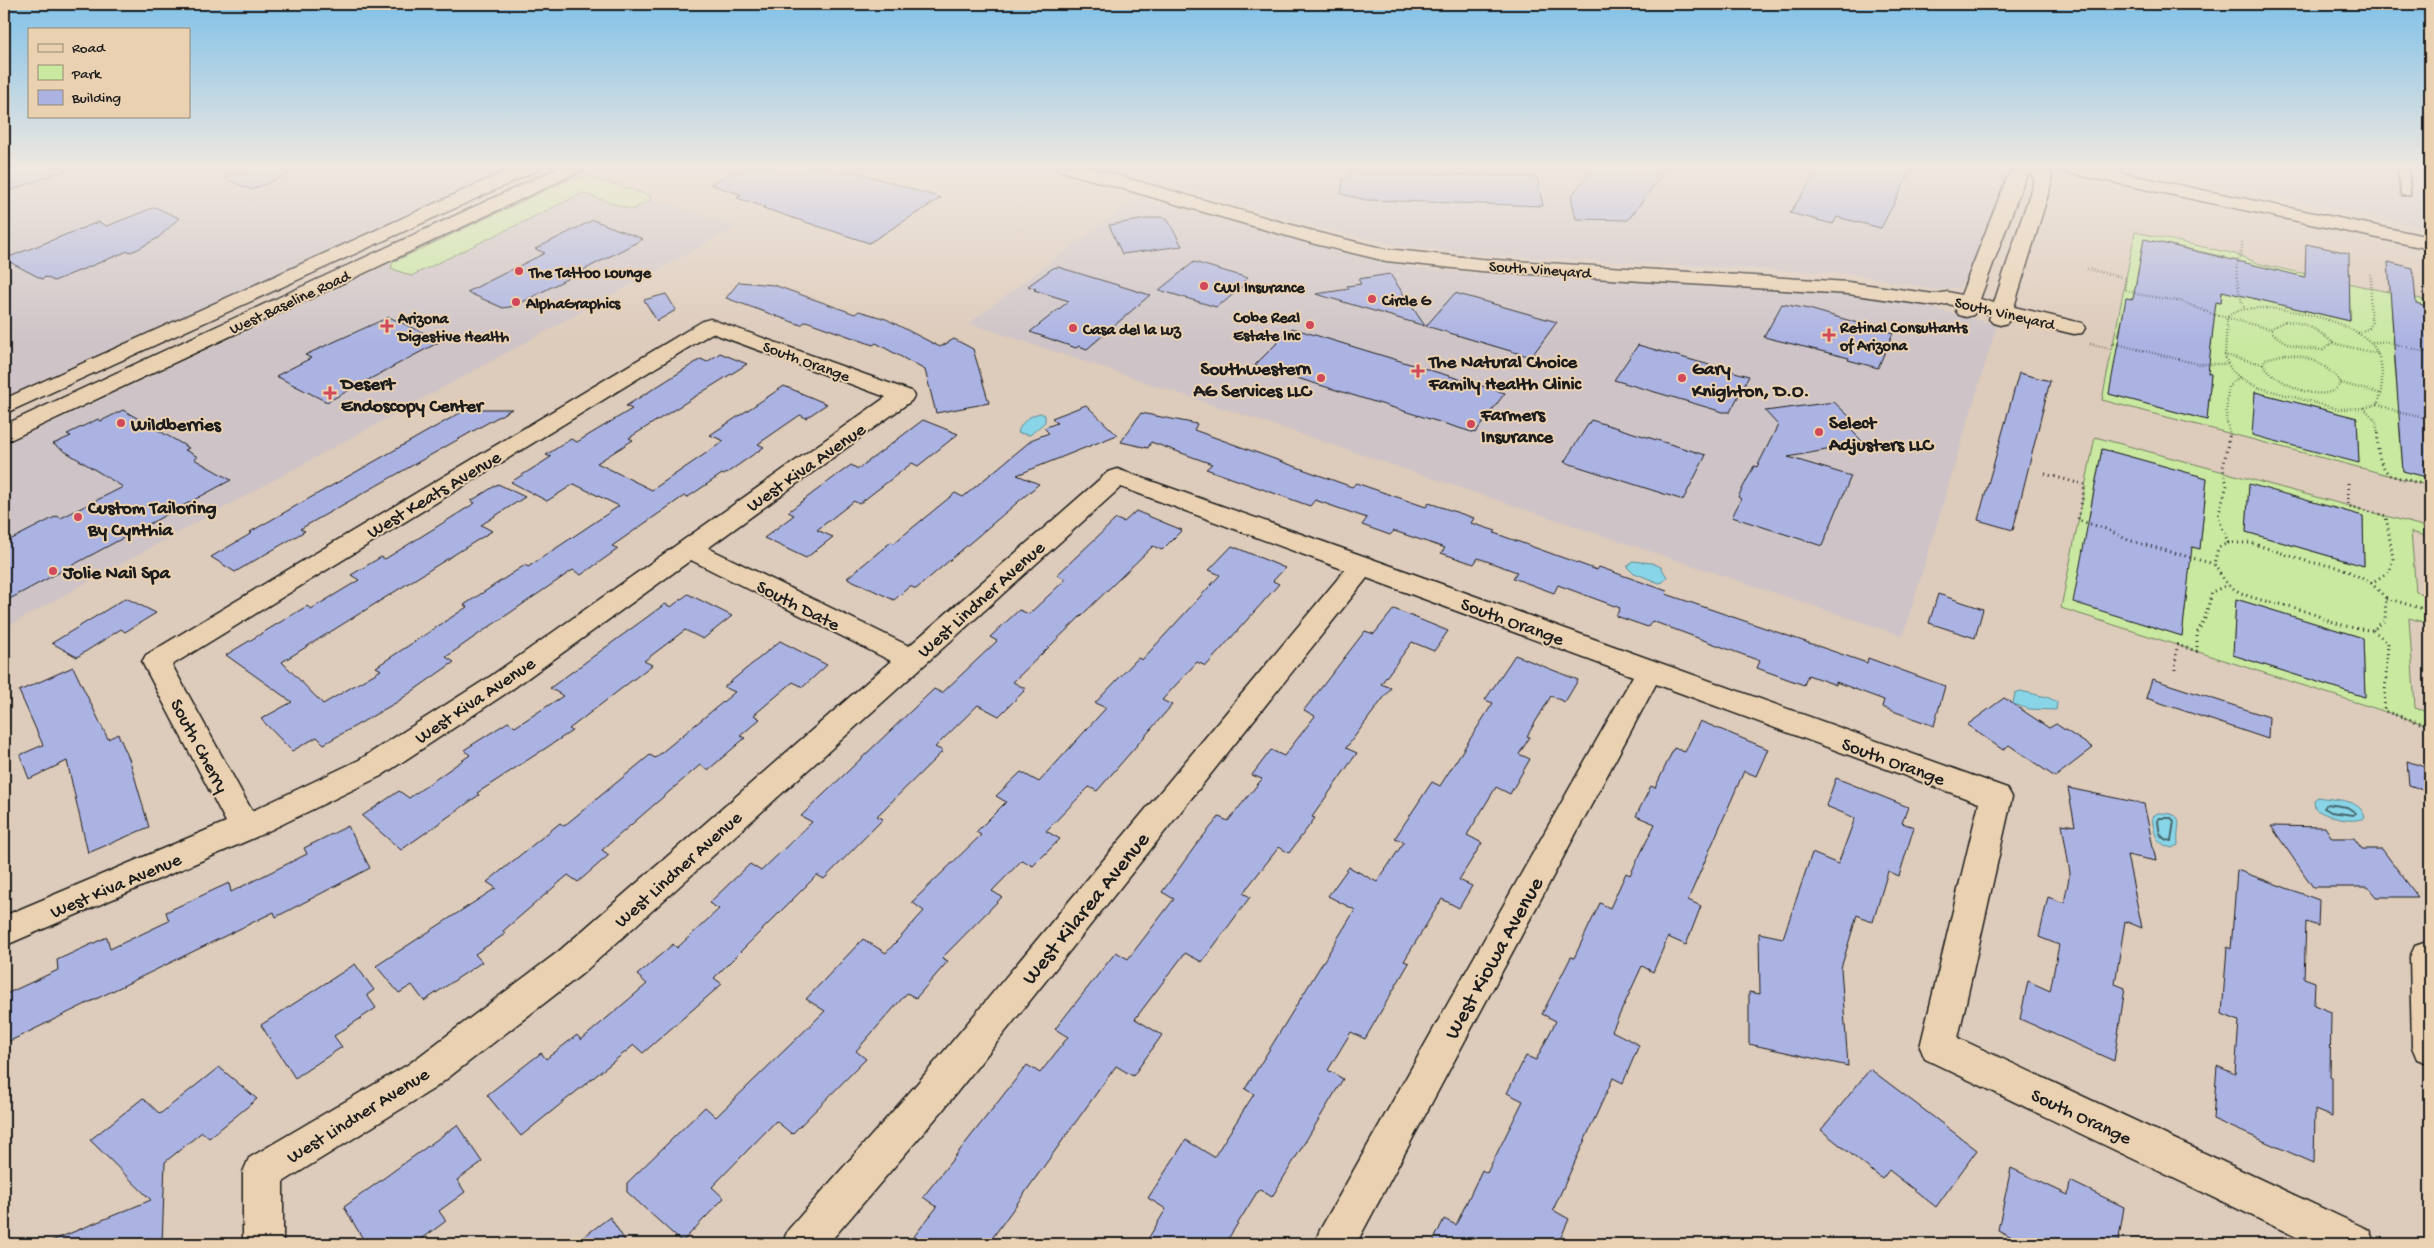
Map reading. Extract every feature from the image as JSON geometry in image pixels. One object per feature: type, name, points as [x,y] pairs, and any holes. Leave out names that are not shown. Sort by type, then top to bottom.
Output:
[{"type":"street","name":"West Baseline Road","points":[[4,407],[402,225]]},
{"type":"street","name":"West Baseline Road","points":[[4,434],[450,225]]},
{"type":"street","name":"South Vineyard","points":[[1270,225],[1386,255],[1481,264],[1848,288],[1934,300],[1946,306],[1967,307],[2078,336]]},
{"type":"street","points":[[1967,307],[1998,225]]},
{"type":"street","points":[[2002,315],[2028,225]]},
{"type":"street","points":[[2344,225],[2430,243]]},
{"type":"street","name":"South Orange","points":[[710,325],[903,396]]},
{"type":"street","name":"West Keats Avenue","points":[[156,662],[710,325]]},
{"type":"street","name":"West Kiva Avenue","points":[[4,931],[245,828],[370,768],[501,683],[903,396]]},
{"type":"street","name":"South Orange","points":[[1116,477],[1363,565],[1996,797],[1938,1048],[2355,1244]]},
{"type":"street","name":"West Lindner Avenue","points":[[263,1244],[263,1172],[422,1076],[570,963],[1116,477]]},
{"type":"street","name":"South Date","points":[[688,548],[911,659]]},
{"type":"street","name":"West Kilarea Avenue","points":[[802,1244],[929,1098],[1363,565]]},
{"type":"street","name":"South Cherry","points":[[156,662],[245,828]]},
{"type":"street","name":"West Kiowa Avenue","points":[[1334,1244],[1650,670]]},
{"type":"street","points":[[2429,958],[2430,1047]]},
{"type":"path","points":[[2242,242],[2242,257],[2236,266],[2240,302],[2245,309]]},
{"type":"path","points":[[2087,269],[2126,278],[2124,289],[2137,294],[2184,302],[2227,318],[2270,329],[2275,337],[2302,348],[2323,350],[2333,342]]},
{"type":"path","points":[[2358,334],[2369,328],[2372,322],[2368,308],[2373,288],[2370,285],[2370,273]]},
{"type":"path","points":[[2378,404],[2382,394],[2379,354],[2371,342],[2358,334],[2325,320],[2273,308],[2245,309],[2230,314],[2227,318],[2224,355],[2226,364],[2229,370],[2257,387],[2338,408],[2364,408],[2378,404],[2401,413],[2430,419]]},
{"type":"path","points":[[2300,323],[2301,314]]},
{"type":"path","points":[[2270,329],[2279,322],[2300,323],[2326,334],[2333,342],[2379,354]]},
{"type":"path","points":[[2078,336],[2112,349],[2113,343],[2198,364],[2226,364]]},
{"type":"path","points":[[2371,342],[2387,342],[2430,353]]},
{"type":"path","points":[[2341,383],[2336,390],[2330,392],[2319,393],[2302,389],[2275,380],[2265,370],[2263,364],[2265,359],[2279,353],[2294,355],[2325,366],[2336,375],[2341,383],[2382,394]]},
{"type":"path","points":[[2224,355],[2263,364]]},
{"type":"path","points":[[2228,542],[2218,516],[2225,497],[2226,473],[2223,468],[2230,434],[2226,418],[2228,387],[2239,377]]},
{"type":"path","points":[[2300,398],[2302,389]]},
{"type":"path","points":[[2364,408],[2378,422],[2380,461],[2389,475],[2430,486]]},
{"type":"path","points":[[2044,474],[2085,485],[2078,520],[2106,529],[2137,543],[2214,564],[2228,585],[2246,596],[2268,603],[2297,608],[2352,628],[2373,630],[2388,642],[2384,711],[2430,726]]},
{"type":"path","points":[[2348,483],[2348,506],[2386,516],[2393,559],[2389,572],[2371,583]]},
{"type":"path","points":[[2214,564],[2218,548],[2228,542],[2252,543],[2309,562],[2342,568],[2371,583],[2386,598],[2430,611]]},
{"type":"path","points":[[2175,670],[2177,645],[2196,652],[2196,633],[2206,618],[2212,592],[2228,585]]},
{"type":"path","points":[[2373,630],[2385,620],[2386,598]]},
{"type":"shaded area","points":[[4,225],[384,225],[4,397]]},
{"type":"shaded area","points":[[472,225],[731,225],[736,227],[4,628],[4,445]]},
{"type":"shaded area","points":[[1100,225],[1242,225],[1351,255],[1409,267],[1458,272],[1787,288],[1916,304],[1997,325],[1903,636],[969,323]]},
{"type":"shaded area","points":[[1312,225],[1987,225],[1971,271],[1959,287],[1938,290],[1854,274],[1486,255],[1403,246]]},
{"type":"shaded area","points":[[2416,225],[2430,225],[2430,228]]},
{"type":"green space","points":[[471,225],[516,225],[411,276],[391,268],[393,262]]},
{"type":"green space","points":[[2135,232],[2235,254],[2260,264],[2430,301],[2430,307],[2391,298],[2393,336],[2430,345],[2430,361],[2394,353],[2398,399],[2430,407],[2430,430],[2399,423],[2403,471],[2430,478],[2430,486],[2102,400]],"holes":[[[2144,239],[2225,257],[2221,303],[2136,283]],[[2259,268],[2349,287],[2350,321],[2257,299]],[[2127,298],[2214,319],[2209,360],[2118,337]],[[2118,351],[2211,374],[2207,420],[2109,394]],[[2255,392],[2357,418],[2359,463]]]},
{"type":"green space","points":[[2095,437],[2430,528],[2430,537],[2411,532],[2416,592],[2430,596],[2430,624],[2409,618],[2415,708],[2430,713],[2430,726],[2061,608]],"holes":[[[2102,449],[2207,478],[2200,549],[2089,516]],[[2249,485],[2363,516],[2364,566],[2246,532]],[[2086,540],[2189,571],[2182,636],[2074,602]],[[2236,599],[2363,638],[2365,697],[2233,655]]]},
{"type":"water","points":[[1040,413],[1045,415],[1045,422],[1030,435],[1018,433],[1026,420]]},
{"type":"water","points":[[1632,561],[1652,563],[1661,567],[1667,577],[1663,582],[1659,583],[1632,572],[1627,567]]},
{"type":"water","points":[[2020,691],[2047,697],[2057,702],[2056,710],[2029,709],[2013,704],[2015,693]]},
{"type":"water","points":[[2318,797],[2352,803],[2358,806],[2365,818],[2346,820],[2326,815],[2315,809],[2314,800]]},
{"type":"water","points":[[2157,813],[2167,813],[2177,817],[2179,825],[2178,845],[2172,848],[2166,846],[2157,838],[2152,818]]},
{"type":"building","points":[[90,225],[171,225],[158,238],[138,249],[131,252],[128,251],[54,281],[46,277],[42,279],[4,259]]},
{"type":"building","points":[[583,225],[607,225],[643,239],[515,306],[503,308],[467,292],[545,253],[535,249]]},
{"type":"building","points":[[815,225],[897,225],[869,243]]},
{"type":"building","points":[[1109,225],[1171,225],[1182,246],[1122,254]]},
{"type":"building","points":[[1870,225],[1882,225],[1881,228]]},
{"type":"building","points":[[2144,239],[2305,277],[2306,244],[2349,253],[2350,321],[2222,291],[2221,303],[2216,302],[2208,373],[2211,374],[2207,420],[2109,394],[2126,298],[2133,299]]},
{"type":"building","name":"CWI Insurance","points":[[1194,262],[1248,278],[1243,282],[1246,283],[1216,307],[1159,290]]},
{"type":"building","points":[[2388,262],[2413,268],[2416,303],[2430,307],[2430,478],[2403,471]]},
{"type":"building","points":[[1058,267],[1150,295],[1087,349],[1079,346],[1076,348],[1030,332],[1069,301],[1034,290],[1036,289],[1028,286],[1053,268]]},
{"type":"building","name":"Circle G","points":[[1390,274],[1425,326],[1316,294],[1349,289],[1347,286],[1361,284],[1358,279]]},
{"type":"building","points":[[739,282],[774,285],[855,314],[859,311],[886,319],[940,347],[954,339],[973,349],[989,403],[936,413],[925,370],[876,343],[873,345],[806,321],[801,325],[726,298]]},
{"type":"building","points":[[1455,293],[1557,322],[1531,357],[1426,326]]},
{"type":"building","points":[[666,294],[676,310],[657,321],[644,300]]},
{"type":"building","name":"Retinal Consultants of Arizona","points":[[1782,304],[1809,309],[1893,333],[1878,368],[1848,360],[1849,358],[1764,337]]},
{"type":"building","points":[[389,317],[441,341],[327,402],[276,376],[311,358],[305,355]]},
{"type":"building","points":[[1292,328],[1505,393],[1475,433],[1255,365]]},
{"type":"building","name":"Gary Knighton, D.O.","points":[[1638,345],[1749,376],[1730,412],[1723,412],[1614,380]]},
{"type":"building","points":[[720,353],[747,364],[629,438],[633,440],[597,463],[652,490],[724,441],[710,435],[784,386],[827,404],[806,418],[800,415],[758,444],[764,447],[724,475],[722,474],[688,497],[684,496],[612,546],[618,549],[581,575],[573,570],[470,640],[446,657],[454,662],[397,702],[324,744],[317,737],[292,751],[261,719],[292,702],[226,655],[307,606],[311,609],[359,580],[351,575],[381,557],[385,559],[475,503],[471,501],[498,484],[525,497],[481,525],[492,531],[282,662],[323,704],[381,670],[376,667],[467,607],[464,605],[525,565],[528,567],[619,506],[574,484],[547,501],[511,482],[551,457],[546,455],[571,439],[577,442],[632,409],[626,406],[701,359],[707,362]]},
{"type":"building","points":[[2019,373],[2050,381],[2013,530],[1978,520]]},
{"type":"building","points":[[2255,392],[2357,418],[2359,463],[2252,435]]},
{"type":"building","points":[[1834,402],[1852,419],[1842,421],[1864,443],[1788,457],[1851,476],[1822,546],[1732,517],[1741,499],[1738,497],[1754,466],[1757,467],[1778,425],[1765,411]]},
{"type":"building","points":[[1086,405],[1117,435],[1017,475],[1039,484],[916,589],[910,586],[894,600],[847,578],[891,542],[894,543],[955,493],[963,497],[1033,439],[1049,433],[1044,428],[1057,423],[1052,418]]},
{"type":"building","points":[[467,409],[512,409],[300,529],[305,531],[235,572],[211,557],[252,533],[250,532]]},
{"type":"building","points":[[123,410],[189,448],[185,450],[198,457],[194,459],[231,480],[4,602],[4,543],[57,516],[61,518],[123,487],[53,444],[71,436],[67,434],[98,419],[101,421]]},
{"type":"building","points":[[1141,413],[1197,424],[1194,430],[1352,487],[1356,483],[1426,507],[1429,503],[1474,518],[1471,523],[1496,531],[1494,533],[1597,570],[1599,567],[1667,591],[1666,594],[1867,663],[1868,658],[1945,686],[1934,726],[1882,707],[1884,700],[1836,682],[1836,685],[1808,675],[1804,685],[1757,668],[1760,661],[1652,621],[1648,627],[1616,616],[1620,608],[1558,585],[1554,593],[1513,578],[1517,572],[1478,558],[1474,564],[1441,553],[1445,548],[1394,531],[1390,535],[1362,525],[1367,518],[1315,500],[1310,506],[1206,469],[1212,464],[1151,442],[1148,448],[1121,442]]},
{"type":"building","points":[[923,420],[958,434],[918,466],[912,463],[859,504],[854,501],[817,530],[833,537],[806,558],[764,538],[794,515],[788,512],[821,487],[851,465],[858,469]]},
{"type":"building","points":[[1591,420],[1706,455],[1683,500],[1564,462]]},
{"type":"building","points":[[2102,449],[2207,478],[2200,549],[2192,547],[2182,636],[2073,602]]},
{"type":"building","points":[[2249,484],[2363,516],[2364,566],[2246,532]]},
{"type":"building","points":[[1136,511],[1182,530],[1162,550],[1153,546],[1013,682],[1026,689],[999,716],[978,705],[935,747],[943,751],[877,816],[883,819],[824,879],[817,875],[714,978],[722,984],[643,1053],[634,1045],[521,1136],[487,1095],[541,1053],[546,1059],[577,1035],[581,1040],[647,984],[637,975],[673,944],[677,948],[719,909],[709,903],[750,864],[761,871],[812,822],[801,816],[934,689],[942,693],[997,641],[990,637],[1019,610],[1029,614],[1066,579],[1057,575],[1116,519],[1124,522]]},
{"type":"building","points":[[1232,546],[1285,568],[1273,581],[1279,584],[1206,666],[1197,662],[1162,700],[1172,705],[1097,791],[1089,787],[1046,831],[1060,839],[1033,866],[1022,860],[992,891],[1002,897],[942,958],[948,961],[916,998],[907,993],[856,1051],[866,1059],[792,1134],[776,1121],[712,1187],[724,1198],[682,1242],[627,1192],[627,1183],[705,1107],[716,1117],[825,1011],[806,999],[863,939],[886,953],[924,911],[912,902],[981,835],[976,832],[1006,802],[996,796],[1021,772],[1039,782],[1106,708],[1095,703],[1138,658],[1142,660],[1220,575],[1209,570]]},
{"type":"building","points":[[688,594],[732,616],[703,639],[685,630],[644,661],[652,665],[569,729],[572,731],[477,793],[479,795],[401,850],[362,816],[399,791],[409,798],[470,755],[464,750],[508,722],[515,727],[563,696],[550,688],[665,604],[671,607]]},
{"type":"building","points":[[1938,594],[1983,609],[1975,638],[1929,623]]},
{"type":"building","points":[[126,598],[156,613],[125,632],[121,629],[77,657],[52,643]]},
{"type":"building","points":[[2236,599],[2363,638],[2365,697],[2233,655]]},
{"type":"building","points":[[1394,609],[1448,631],[1434,651],[1412,642],[1381,684],[1391,688],[1346,748],[1357,753],[1312,817],[1315,818],[1289,853],[1279,847],[1243,893],[1250,897],[1202,962],[1185,953],[1135,1019],[1162,1035],[1133,1076],[1116,1066],[988,1244],[908,1244],[937,1207],[923,1197],[1027,1065],[1040,1073],[1068,1037],[1055,1029],[1116,952],[1128,959],[1174,899],[1162,892],[1196,845],[1219,817],[1228,821],[1262,779],[1252,775],[1271,750],[1284,756],[1315,716],[1304,710],[1365,631],[1374,634]]},
{"type":"building","points":[[780,641],[827,665],[803,687],[793,682],[754,715],[760,719],[740,736],[745,738],[708,770],[700,765],[602,850],[609,855],[578,882],[568,875],[503,931],[505,934],[475,954],[482,962],[424,1001],[412,985],[399,993],[376,966],[496,888],[487,882],[560,823],[564,826],[650,755],[655,758],[735,692],[724,687]]},
{"type":"building","points":[[1515,655],[1578,680],[1565,702],[1551,696],[1527,736],[1530,737],[1519,754],[1530,759],[1510,794],[1496,787],[1467,835],[1482,843],[1459,880],[1472,886],[1459,908],[1442,899],[1404,961],[1409,963],[1365,1039],[1351,1032],[1328,1070],[1343,1079],[1272,1197],[1259,1189],[1225,1244],[1145,1244],[1166,1209],[1148,1198],[1186,1140],[1214,1157],[1254,1094],[1245,1089],[1355,910],[1328,896],[1349,867],[1377,882],[1404,842],[1395,838],[1432,782],[1440,786],[1493,703],[1485,700]]},
{"type":"building","points":[[73,667],[108,739],[118,734],[130,761],[149,827],[88,853],[67,761],[29,779],[20,755],[43,745],[19,691]]},
{"type":"building","points":[[2152,679],[2269,717],[2268,739],[2146,698]]},
{"type":"building","points":[[2004,698],[2049,728],[2056,724],[2093,748],[2055,777],[2009,745],[2003,750],[1967,725]]},
{"type":"building","points":[[1700,721],[1768,749],[1756,776],[1744,771],[1688,900],[1701,906],[1686,945],[1668,937],[1653,972],[1642,966],[1612,1031],[1639,1045],[1623,1083],[1613,1078],[1553,1210],[1569,1219],[1558,1244],[1432,1244],[1444,1219],[1456,1225],[1482,1170],[1487,1173],[1523,1101],[1507,1093],[1526,1056],[1536,1060],[1556,1021],[1542,1014],[1571,957],[1574,958],[1600,903],[1610,908],[1626,873],[1630,875],[1655,824],[1636,816],[1651,786],[1655,788],[1674,748],[1685,752]]},
{"type":"building","points":[[2407,761],[2430,769],[2430,792],[2409,785]]},
{"type":"building","points":[[1836,778],[1908,807],[1902,823],[1914,827],[1899,876],[1888,871],[1873,922],[1857,915],[1841,968],[1848,1066],[1749,1044],[1749,992],[1760,994],[1759,933],[1783,938],[1812,853],[1838,864],[1855,818],[1826,806]]},
{"type":"building","points":[[2068,788],[2144,804],[2156,861],[2127,855],[2142,928],[2125,921],[2115,984],[2125,988],[2114,1061],[2020,1019],[2028,981],[2050,991],[2059,945],[2039,937],[2048,897],[2064,903],[2070,873],[2062,824],[2075,826]]},
{"type":"building","points":[[348,826],[370,868],[276,917],[274,912],[8,1042],[4,995],[58,970],[57,960],[107,937],[110,949],[169,921],[166,912],[229,883],[231,892],[307,854],[304,848]]},
{"type":"building","points":[[2271,826],[2325,827],[2332,838],[2354,838],[2362,849],[2382,849],[2418,897],[2376,897],[2368,887],[2313,887]]},
{"type":"building","points":[[2237,870],[2319,900],[2318,926],[2306,922],[2304,978],[2315,982],[2314,1005],[2331,1012],[2330,1077],[2332,1078],[2332,1117],[2315,1110],[2314,1163],[2213,1119],[2217,1066],[2235,1074],[2239,1021],[2222,1014],[2227,947],[2231,949]]},
{"type":"building","points":[[355,964],[374,990],[367,995],[376,1008],[334,1036],[342,1047],[295,1078],[261,1025]]},
{"type":"building","points":[[219,1067],[257,1099],[209,1138],[202,1132],[165,1162],[162,1244],[44,1244],[151,1200],[90,1140],[143,1098],[160,1114]]},
{"type":"building","points":[[1870,1069],[1977,1150],[1936,1207],[1889,1170],[1882,1179],[1821,1130]]},
{"type":"building","points":[[457,1125],[482,1162],[457,1180],[465,1192],[439,1211],[446,1221],[415,1244],[366,1244],[344,1207]]},
{"type":"building","points":[[2011,1168],[2068,1195],[2070,1181],[2124,1207],[2118,1244],[2025,1244],[1998,1230]]},
{"type":"building","points":[[610,1217],[627,1244],[574,1244]]},
{"type":"place","name":"The Tattoo Lounge","points":[[519,271]]},
{"type":"place","name":"CWI Insurance","points":[[1204,286]]},
{"type":"place","name":"Circle G","points":[[1372,299]]},
{"type":"place","name":"AlphaGraphics","points":[[516,302]]},
{"type":"place","name":"Cobe Real Estate Inc","points":[[1310,325]]},
{"type":"place","name":"Arizona Digestive Health","points":[[387,326]]},
{"type":"place","name":"Casa del la Luz","points":[[1073,328]]},
{"type":"place","name":"Retinal Consultants of Arizona","points":[[1829,335]]},
{"type":"place","name":"The Natural Choice Family Health Clinic","points":[[1418,371]]},
{"type":"place","name":"Southwestern AG Services LLC","points":[[1321,378]]},
{"type":"place","name":"Gary Knighton, D.O.","points":[[1682,378]]},
{"type":"place","name":"Desert Endoscopy Center","points":[[330,393]]},
{"type":"place","name":"Wildberries","points":[[121,423]]},
{"type":"place","name":"Farmers Insurance","points":[[1471,424]]},
{"type":"place","name":"Select Adjusters LLC","points":[[1819,432]]},
{"type":"place","name":"Custom Tailoring By Cynthia","points":[[78,517]]},
{"type":"place","name":"Jolie Nail Spa","points":[[53,571]]}]
